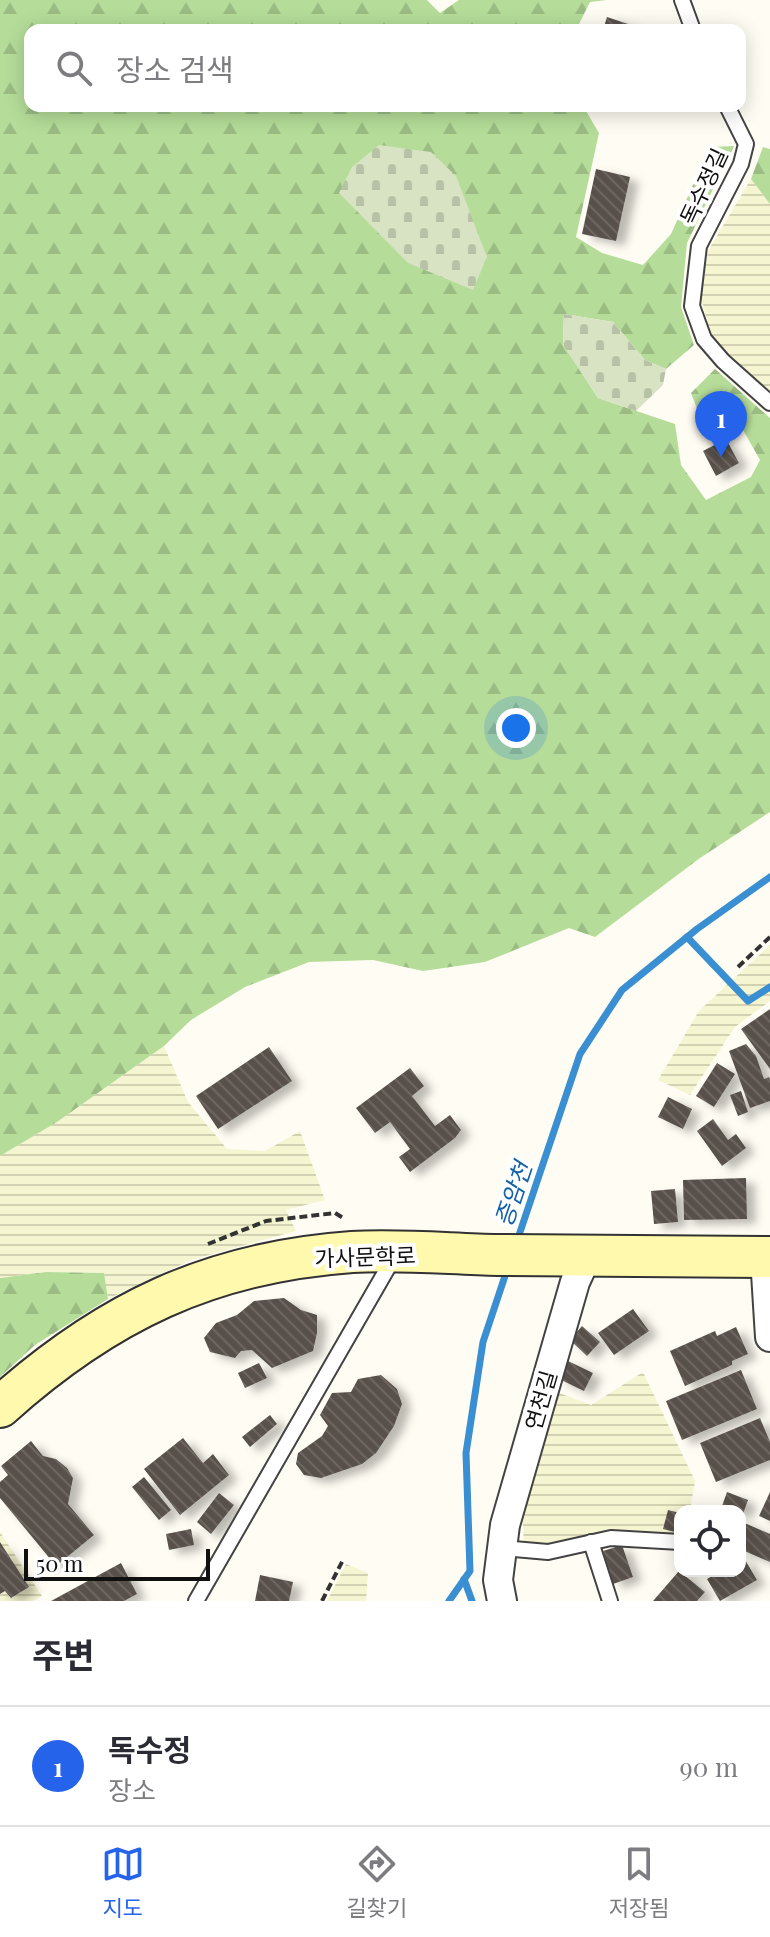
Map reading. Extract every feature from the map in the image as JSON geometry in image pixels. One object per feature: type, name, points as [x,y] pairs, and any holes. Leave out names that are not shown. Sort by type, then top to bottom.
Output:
[{"type":"main road","name":"가사문학로","points":[[0,1407],[76,1346],[149,1302],[190,1284],[279,1260],[355,1252],[768,1257]]},
{"type":"street","name":"연천길","points":[[502,1601],[498,1580],[513,1493],[582,1256]]},
{"type":"street","points":[[768,1257],[770,1337]]},
{"type":"lane","points":[[682,0],[691,24]]},
{"type":"lane","name":"독수정길","points":[[730,112],[746,144],[741,164],[699,246],[692,306],[704,339],[723,361],[770,403]]},
{"type":"lane","points":[[196,1601],[412,1254]]},
{"type":"lane","points":[[502,1548],[548,1552],[611,1538],[674,1542]]},
{"type":"lane","points":[[591,1542],[610,1601]]},
{"type":"path","points":[[738,967],[770,937]]},
{"type":"path","points":[[322,1601],[343,1560]]},
{"type":"green space","points":[[0,0],[427,0],[440,13],[459,0],[607,0],[590,2],[579,24],[24,24],[24,112],[587,112],[599,133],[576,237],[602,253],[643,265],[671,234],[710,147],[734,146],[687,243],[681,307],[694,345],[666,369],[645,360],[613,322],[564,314],[563,344],[598,398],[675,424],[681,465],[706,500],[751,477],[760,460],[743,430],[703,424],[691,393],[715,369],[770,418],[770,812],[700,858],[595,937],[569,928],[485,962],[423,971],[373,960],[309,962],[245,987],[191,1020],[164,1046],[57,1122],[0,1156]]},
{"type":"green space","points":[[379,145],[431,152],[456,176],[487,257],[473,290],[408,263],[339,193],[352,167]]},
{"type":"green space","points":[[763,147],[770,149],[770,204],[751,179]]},
{"type":"green space","points":[[751,179],[770,204],[770,391],[735,362],[710,332],[701,298],[708,251]]},
{"type":"green space","points":[[564,314],[613,322],[645,360],[666,369],[663,385],[636,411],[598,398],[563,345]]},
{"type":"green space","points":[[770,945],[770,1001],[735,1027],[690,1095],[658,1080],[699,1011]]},
{"type":"green space","points":[[164,1046],[188,1102],[227,1149],[265,1151],[300,1131],[325,1200],[286,1210],[296,1231],[191,1260],[108,1299],[104,1273],[46,1272],[0,1278],[0,1156],[57,1122]]},
{"type":"green space","points":[[46,1272],[104,1273],[108,1299],[35,1345],[0,1377],[0,1278]]},
{"type":"green space","points":[[643,1372],[695,1481],[691,1505],[674,1505],[674,1536],[544,1548],[524,1543],[521,1498],[549,1389],[591,1405]]},
{"type":"green space","points":[[0,1532],[42,1596],[33,1601],[0,1601]]},
{"type":"green space","points":[[346,1564],[368,1573],[366,1601],[327,1601]]},
{"type":"building","points":[[607,17],[628,24],[605,24]]},
{"type":"building","points":[[596,169],[630,177],[616,241],[582,234]]},
{"type":"building","points":[[726,439],[739,463],[716,476],[703,451]]},
{"type":"building","points":[[770,1009],[770,1069],[741,1029]]},
{"type":"building","points":[[746,1044],[756,1056],[764,1079],[769,1077],[770,1080],[770,1101],[750,1108],[729,1051]]},
{"type":"building","points":[[269,1047],[292,1081],[218,1129],[196,1096]]},
{"type":"building","points":[[717,1063],[735,1074],[714,1107],[696,1096]]},
{"type":"building","points":[[410,1068],[424,1086],[412,1096],[435,1126],[450,1115],[461,1130],[410,1172],[399,1157],[410,1149],[390,1122],[375,1133],[356,1108]]},
{"type":"building","points":[[741,1091],[748,1112],[738,1116],[730,1095]]},
{"type":"building","points":[[668,1097],[692,1109],[683,1129],[658,1117]]},
{"type":"building","points":[[713,1119],[728,1140],[736,1134],[746,1148],[722,1166],[697,1131]]},
{"type":"building","points":[[746,1178],[747,1219],[684,1220],[683,1180]]},
{"type":"building","points":[[675,1189],[678,1222],[654,1224],[651,1191]]},
{"type":"building","points":[[284,1298],[301,1310],[317,1315],[313,1351],[272,1368],[252,1350],[241,1351],[235,1358],[210,1352],[204,1338],[216,1323],[237,1315],[254,1301]]},
{"type":"building","points":[[633,1309],[649,1331],[614,1355],[598,1333]]},
{"type":"building","points":[[582,1326],[600,1342],[587,1356],[570,1340]]},
{"type":"building","points":[[736,1327],[748,1354],[732,1361],[732,1365],[685,1386],[670,1351],[715,1331],[717,1336]]},
{"type":"building","points":[[566,1360],[593,1373],[584,1391],[557,1378]]},
{"type":"building","points":[[259,1363],[267,1378],[245,1388],[238,1373]]},
{"type":"building","points":[[741,1370],[757,1409],[682,1440],[666,1401]]},
{"type":"building","points":[[381,1375],[397,1389],[402,1404],[394,1426],[376,1453],[362,1464],[321,1478],[304,1475],[296,1464],[298,1453],[322,1436],[328,1426],[320,1415],[332,1393],[351,1392],[358,1379]]},
{"type":"building","points":[[270,1415],[277,1424],[250,1447],[242,1437]]},
{"type":"building","points":[[760,1418],[770,1442],[770,1460],[716,1482],[700,1443]]},
{"type":"building","points":[[183,1438],[203,1463],[213,1454],[229,1475],[180,1515],[144,1469]]},
{"type":"building","points":[[31,1441],[43,1456],[56,1459],[67,1468],[73,1478],[68,1504],[94,1535],[56,1566],[0,1498],[0,1482],[8,1475],[1,1466]]},
{"type":"building","points":[[144,1477],[171,1510],[159,1520],[132,1487]]},
{"type":"building","points":[[727,1492],[748,1500],[746,1506],[722,1505]]},
{"type":"building","points":[[770,1492],[770,1521],[759,1516]]},
{"type":"building","points":[[219,1493],[234,1505],[211,1534],[197,1522]]},
{"type":"building","points":[[668,1510],[674,1512],[674,1532],[663,1529]]},
{"type":"building","points":[[746,1524],[770,1534],[770,1562],[746,1552]]},
{"type":"building","points":[[191,1529],[194,1545],[169,1550],[166,1534]]},
{"type":"building","points":[[0,1542],[29,1587],[11,1598],[5,1591],[0,1594]]},
{"type":"building","points":[[622,1545],[633,1577],[613,1584],[603,1551]]},
{"type":"building","points":[[746,1561],[757,1580],[720,1601],[707,1579],[746,1577]]},
{"type":"building","points":[[121,1563],[137,1594],[124,1601],[51,1601]]},
{"type":"building","points":[[260,1575],[293,1582],[289,1601],[255,1601]]},
{"type":"building","points":[[674,1577],[686,1577],[705,1592],[697,1601],[653,1601]]},
{"type":"waterway","name":"증암천","points":[[516,1244],[580,1054],[622,990],[697,929],[770,877]]},
{"type":"waterway","points":[[687,937],[748,1001],[770,987]]},
{"type":"waterway","name":"증암천","points":[[449,1601],[470,1571],[466,1453],[483,1342],[508,1267]]},
{"type":"waterway","points":[[464,1579],[472,1601]]},
{"type":"place","name":"독수정","points":[[721,457]]}]
